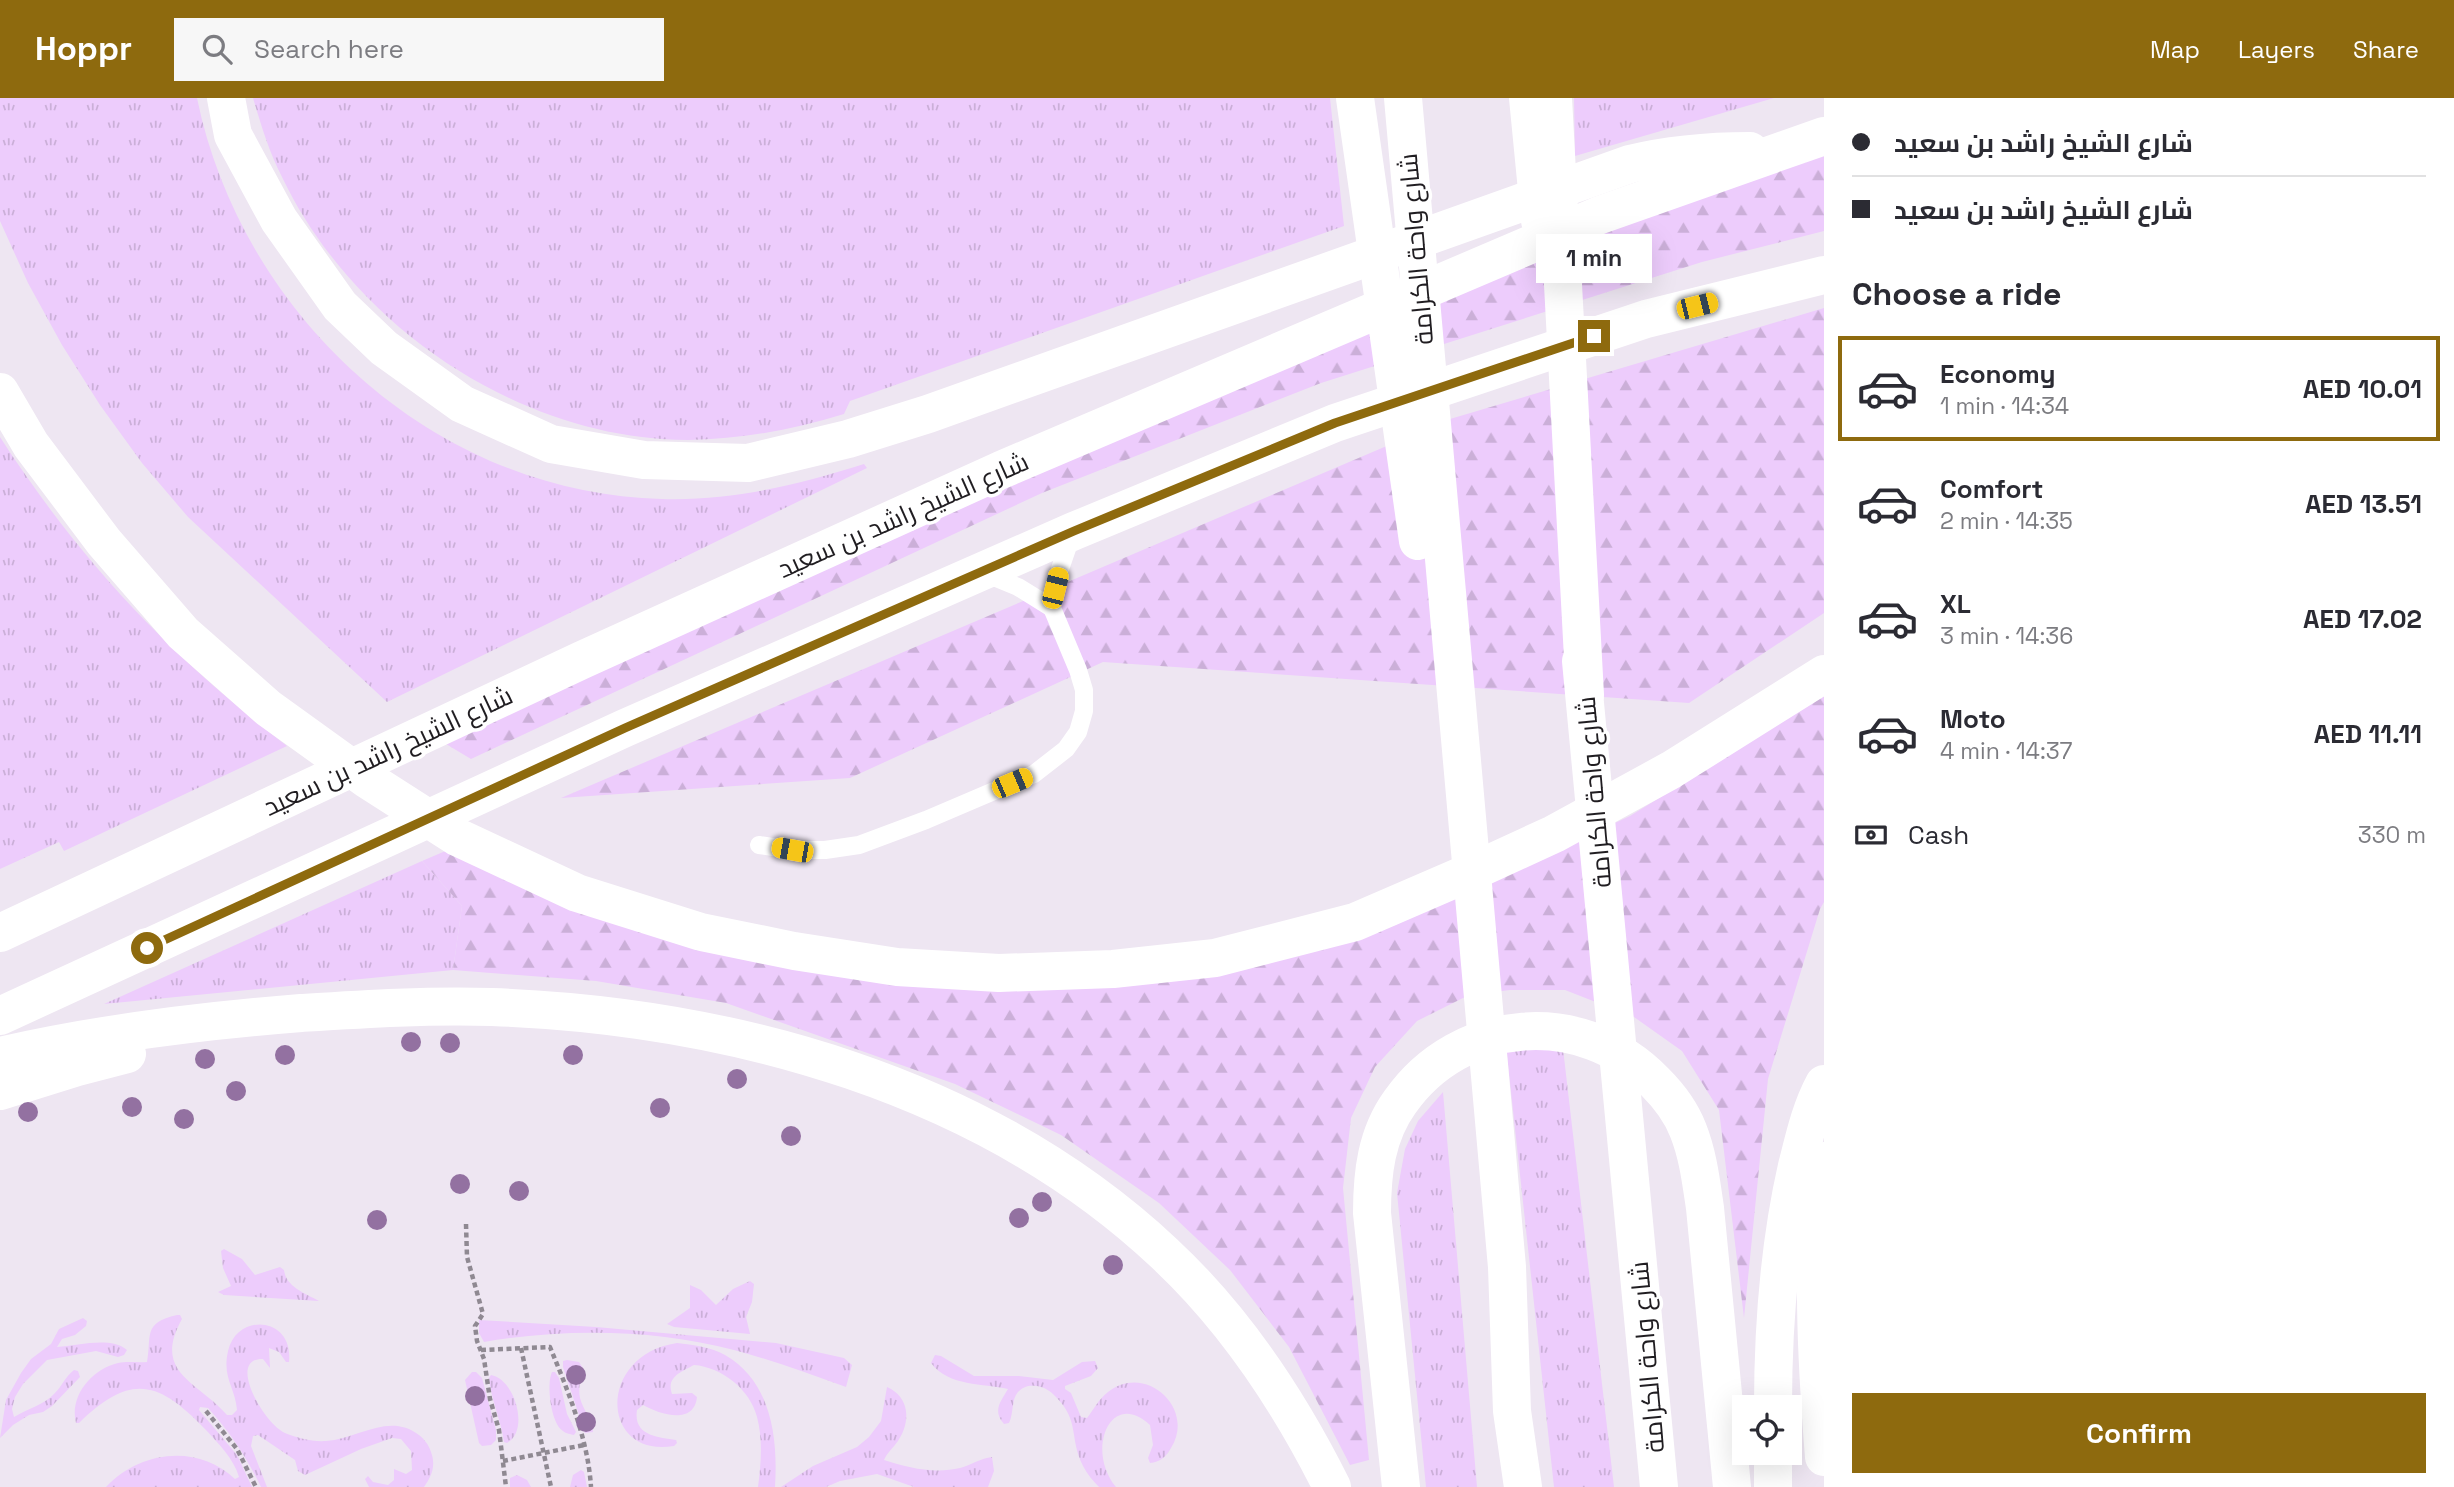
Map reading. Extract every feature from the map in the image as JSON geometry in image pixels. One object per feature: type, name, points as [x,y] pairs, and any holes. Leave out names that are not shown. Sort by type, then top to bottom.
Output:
[{"type":"main road","points":[[226,98],[233,135],[279,220],[340,306],[384,348],[463,404],[551,444],[644,460],[748,463],[848,439],[941,410],[1630,164],[1701,151],[1781,151]]},
{"type":"main road","points":[[1355,98],[1478,956]]},
{"type":"main road","name":"شارع واحة الكرامة","points":[[1403,98],[1507,1267],[1512,1411],[1523,1487]]},
{"type":"main road","name":"شارع واحة الكرامة","points":[[1528,98],[1659,1487]]},
{"type":"main road","points":[[1553,98],[1585,695]]},
{"type":"main road","name":"شارع الشيخ راشد بن سعيد","points":[[0,933],[582,660],[1000,470],[1600,215],[1824,136]]},
{"type":"main road","points":[[0,1016],[625,728],[1074,531],[1335,423],[1646,319],[1824,275]]},
{"type":"main road","points":[[0,392],[31,444],[104,542],[183,633],[268,708],[368,780],[457,837],[577,893],[701,932],[897,967],[999,973],[1113,969],[1215,958],[1355,922],[1554,834],[1671,770],[1824,674]]},
{"type":"main road","points":[[0,953],[38,916]]},
{"type":"main road","points":[[0,1056],[53,1044],[168,1025],[365,1008],[492,1007],[572,1012],[674,1026],[765,1046],[861,1073],[915,1093],[974,1120],[1043,1159],[1129,1221],[1209,1299],[1247,1346],[1311,1444],[1332,1487]]},
{"type":"main road","points":[[0,1091],[77,1067],[310,1013]]},
{"type":"main road","points":[[1401,1487],[1372,1213],[1372,1174],[1381,1137],[1399,1102],[1425,1073],[1457,1050],[1493,1035],[1532,1030],[1571,1033],[1608,1046],[1641,1067],[1668,1095],[1688,1128],[1699,1165],[1705,1208],[1732,1487]]},
{"type":"main road","points":[[1773,1395],[1773,1340],[1789,1202],[1802,1144],[1824,1084]]},
{"type":"main road","points":[[1824,1161],[1816,1241],[1814,1307],[1824,1457]]},
{"type":"main road","points":[[1506,1487],[1512,1411]]},
{"type":"main road","points":[[1773,1465],[1773,1487]]},
{"type":"lane","points":[[759,845],[792,850],[825,850],[859,845],[914,825],[1034,774],[1066,749],[1078,732],[1084,711],[1084,690],[1052,608],[1060,569],[1074,531]]},
{"type":"lane","points":[[981,572],[1018,587],[1052,608]]},
{"type":"path","points":[[466,1224],[467,1257],[483,1314],[475,1325],[489,1399],[499,1430],[506,1487]]},
{"type":"path","points":[[481,1350],[550,1347],[564,1379],[584,1446],[590,1487]]},
{"type":"path","points":[[520,1348],[551,1487]]},
{"type":"path","points":[[206,1411],[237,1449],[256,1487]]},
{"type":"path","points":[[503,1461],[584,1446]]},
{"type":"green space","points":[[0,98],[197,98],[221,178],[257,252],[304,320],[362,379],[427,428],[500,465],[579,489],[662,499],[739,494],[814,479],[864,464],[867,468],[387,702],[188,517],[142,463],[100,405],[62,345],[28,283],[0,221]]},
{"type":"green space","points":[[253,98],[1330,98],[1344,226],[850,401],[844,414],[825,420],[767,433],[728,438],[688,440],[626,435],[564,420],[505,396],[449,364],[398,326],[352,281],[313,231],[277,168]]},
{"type":"green space","points":[[1574,98],[1774,98],[1575,156]]},
{"type":"green space","points":[[1824,151],[1824,231],[1702,262],[1321,383],[1042,493],[471,759],[436,738],[1311,339]]},
{"type":"green space","points":[[1824,308],[1824,613],[1689,703],[1103,662],[850,778],[561,798],[1450,419]]},
{"type":"green space","points":[[0,437],[62,525],[130,604],[204,677],[287,746],[64,851],[59,842],[0,869]]},
{"type":"green space","points":[[1824,696],[1824,902],[1768,1079],[1744,1318],[1719,1110],[1682,1051],[1634,1017],[1565,990],[1510,990],[1469,995],[1417,1021],[1375,1067],[1351,1118],[1343,1188],[1369,1460],[1350,1465],[1289,1347],[1230,1270],[1159,1203],[1061,1135],[955,1084],[726,1003],[596,981],[453,970],[462,906],[422,861],[450,849],[906,985],[1393,926],[1630,816]]},
{"type":"green space","points":[[422,861],[462,906],[453,970],[104,1004]]},
{"type":"green space","points":[[1505,1037],[1562,1040],[1614,1487],[1554,1487]]},
{"type":"green space","points":[[1443,1092],[1477,1487],[1426,1487],[1397,1193],[1405,1149],[1418,1121]]},
{"type":"green space","points":[[224,1249],[242,1259],[255,1275],[280,1267],[292,1285],[319,1301],[224,1295],[218,1292],[231,1286],[223,1268],[221,1251]]},
{"type":"green space","points":[[750,1281],[754,1284],[752,1302],[746,1317],[750,1334],[674,1327],[667,1324],[690,1308],[690,1285],[701,1290],[716,1305],[733,1289]]},
{"type":"green space","points":[[177,1315],[182,1319],[174,1337],[172,1352],[175,1364],[192,1384],[227,1415],[232,1415],[237,1410],[227,1368],[228,1351],[233,1338],[253,1325],[274,1328],[283,1335],[288,1347],[289,1362],[286,1362],[279,1352],[269,1348],[270,1368],[263,1359],[252,1362],[248,1369],[252,1392],[268,1418],[285,1433],[321,1441],[385,1426],[408,1429],[424,1440],[432,1457],[432,1470],[424,1487],[369,1487],[365,1479],[368,1476],[373,1482],[388,1485],[394,1480],[394,1469],[406,1474],[412,1470],[411,1451],[401,1439],[392,1438],[361,1449],[305,1475],[298,1471],[295,1460],[258,1435],[253,1436],[251,1446],[267,1487],[261,1487],[224,1426],[208,1408],[200,1407],[199,1410],[237,1455],[252,1487],[106,1487],[135,1465],[169,1456],[204,1460],[235,1479],[239,1477],[229,1458],[205,1429],[173,1400],[158,1392],[129,1390],[114,1396],[76,1423],[79,1394],[91,1378],[108,1366],[118,1363],[147,1362],[153,1327],[166,1318]]},
{"type":"green space","points":[[83,1318],[87,1321],[86,1326],[75,1335],[62,1339],[57,1347],[112,1343],[127,1350],[124,1355],[118,1357],[96,1351],[47,1360],[23,1384],[15,1397],[12,1409],[14,1417],[51,1397],[74,1370],[78,1371],[80,1377],[52,1406],[43,1412],[29,1415],[13,1425],[0,1438],[6,1400],[21,1373],[31,1359],[51,1344],[59,1329]]},
{"type":"green space","points":[[479,1320],[776,1343],[844,1358],[852,1365],[846,1387],[748,1354],[673,1338],[577,1333],[484,1342],[479,1333]]},
{"type":"green space","points":[[677,1343],[720,1352],[741,1366],[753,1380],[769,1413],[773,1431],[775,1487],[758,1487],[761,1461],[759,1425],[748,1397],[733,1381],[714,1370],[694,1365],[673,1379],[672,1394],[692,1393],[697,1397],[690,1412],[683,1415],[666,1414],[643,1405],[637,1410],[637,1419],[643,1430],[648,1434],[676,1440],[674,1446],[650,1446],[632,1437],[621,1422],[617,1404],[621,1384],[632,1366],[651,1351]]},
{"type":"green space","points":[[935,1355],[974,1376],[1019,1376],[1053,1380],[1082,1362],[1095,1361],[1098,1368],[1091,1376],[1065,1386],[1071,1393],[1081,1417],[1087,1418],[1108,1392],[1123,1384],[1137,1383],[1151,1386],[1163,1394],[1172,1405],[1177,1419],[1177,1433],[1167,1454],[1150,1463],[1148,1458],[1153,1445],[1150,1425],[1136,1416],[1124,1414],[1114,1419],[1107,1428],[1103,1441],[1103,1456],[1107,1472],[1116,1487],[1099,1487],[1083,1466],[1068,1414],[1051,1393],[1037,1386],[1022,1388],[1014,1399],[1009,1423],[1004,1424],[998,1410],[1008,1389],[967,1383],[947,1376],[931,1363]]},
{"type":"green space","points":[[563,1361],[579,1362],[583,1368],[580,1398],[593,1432],[585,1433],[563,1367]]},
{"type":"green space","points":[[472,1372],[482,1378],[496,1430],[496,1440],[491,1445],[482,1446],[479,1443],[465,1380]]},
{"type":"green space","points":[[552,1372],[559,1378],[567,1414],[576,1432],[574,1435],[564,1432],[555,1421],[550,1394]]},
{"type":"green space","points":[[491,1375],[507,1386],[517,1406],[518,1428],[507,1443],[504,1442],[492,1394],[489,1378]]},
{"type":"green space","points":[[887,1387],[895,1391],[904,1403],[906,1418],[902,1434],[884,1460],[912,1468],[941,1470],[960,1468],[992,1457],[994,1471],[988,1487],[914,1487],[877,1474],[840,1481],[826,1487],[781,1487],[813,1466],[857,1447],[869,1437],[881,1421]]},
{"type":"green space","points":[[581,1470],[584,1472],[587,1487],[570,1487],[573,1475]]},
{"type":"green space","points":[[517,1475],[527,1480],[531,1487],[510,1487],[510,1478]]},
{"type":"route","points":[[147,948],[625,728],[1074,531],[1335,423],[1594,336]]}]
